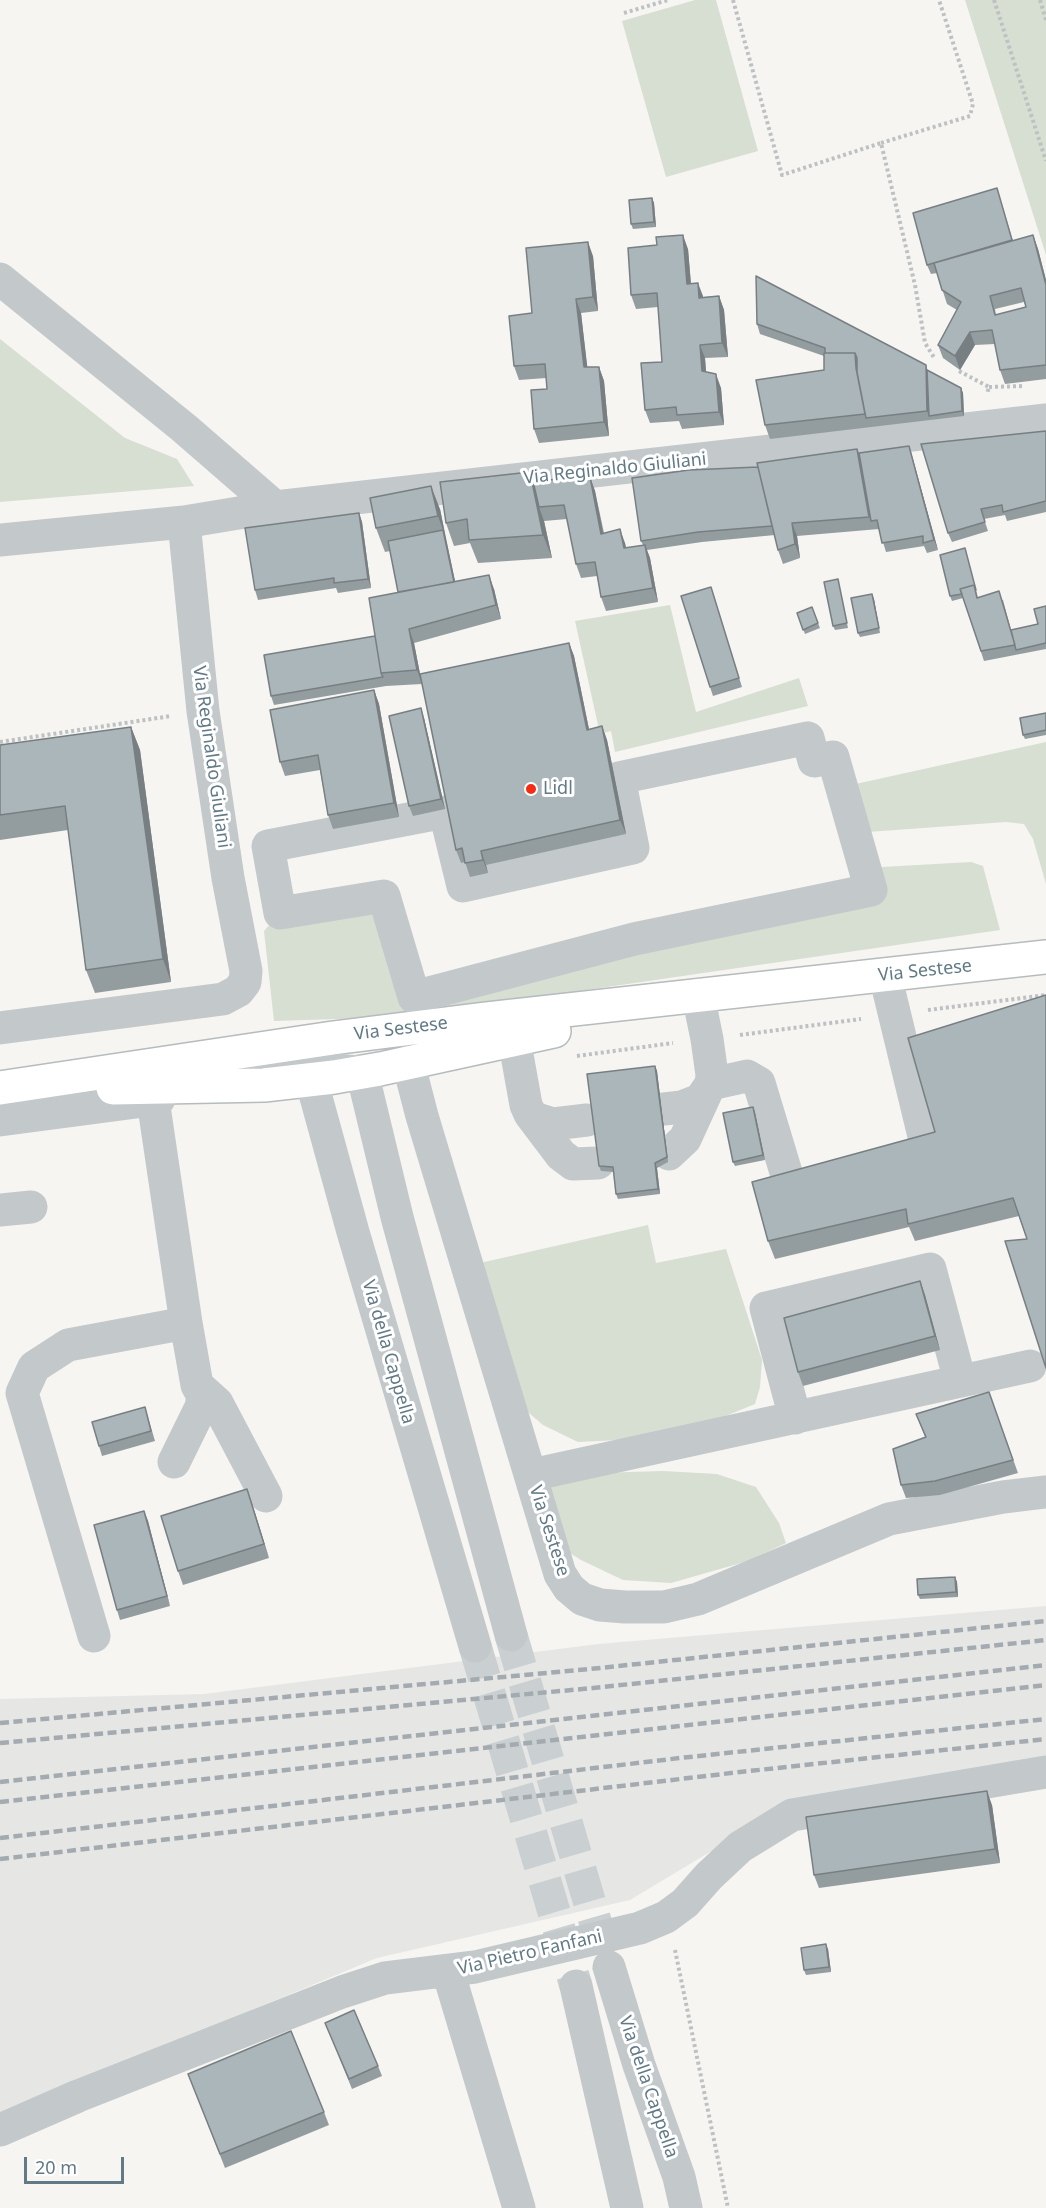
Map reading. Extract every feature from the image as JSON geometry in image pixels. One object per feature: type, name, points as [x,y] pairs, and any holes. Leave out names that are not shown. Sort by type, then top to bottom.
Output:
[{"type":"main road","name":"Via Sestese","points":[[157,1078],[333,1038],[503,1025],[803,984],[1046,957]]},
{"type":"main road","name":"Via Sestese","points":[[0,1090],[157,1078],[264,1085],[408,1062],[503,1025]]},
{"type":"street","points":[[0,279],[184,428],[275,507]]},
{"type":"street","name":"Via Reginaldo Giuliani","points":[[0,540],[184,522],[275,507],[1046,420]]},
{"type":"street","name":"Via Reginaldo Giuliani","points":[[0,1028],[223,999],[241,989],[245,982],[246,971],[228,878],[203,711],[184,522]]},
{"type":"street","points":[[808,738],[814,761],[833,757],[871,890],[634,939],[414,997],[384,896],[280,914],[268,846],[445,812],[463,886],[633,848],[619,778],[808,738]]},
{"type":"street","points":[[885,975],[924,1136]]},
{"type":"street","points":[[669,1154],[685,1139],[709,1087],[711,1068],[699,999]]},
{"type":"street","points":[[174,1462],[201,1407],[203,1396],[197,1385],[186,1323],[157,1078],[336,1074],[503,1025],[530,1114],[561,1155],[573,1164],[598,1163]]},
{"type":"street","name":"Via Sestese","points":[[408,1062],[425,1127],[560,1574],[569,1588],[582,1599],[600,1605],[664,1607],[698,1599],[889,1519],[1003,1497],[1046,1492]]},
{"type":"street","points":[[336,1074],[400,1228],[511,1635]]},
{"type":"street","name":"Via della Cappella","points":[[336,1074],[353,1232],[475,1646]]},
{"type":"street","points":[[664,1109],[691,1104],[700,1100],[709,1087],[747,1076],[759,1083],[788,1179]]},
{"type":"street","name":"Via Sestese","points":[[0,1120],[157,1078]]},
{"type":"street","points":[[530,1114],[553,1124],[587,1120]]},
{"type":"street","points":[[795,1418],[766,1308],[930,1269],[960,1381]]},
{"type":"street","points":[[94,1635],[22,1393],[34,1366],[68,1345],[186,1323]]},
{"type":"street","points":[[531,1475],[1030,1366]]},
{"type":"street","points":[[197,1385],[217,1403],[266,1496]]},
{"type":"street","name":"Via Pietro Fanfani","points":[[0,2130],[78,2096],[342,1992],[385,1978],[500,1962],[640,1928],[666,1917],[685,1903],[740,1847],[792,1815],[1046,1772]]},
{"type":"street","name":"Via della Cappella","points":[[609,1967],[639,2065],[679,2177],[686,2208]]},
{"type":"street","points":[[448,1971],[519,2208]]},
{"type":"street","points":[[576,1986],[627,2208]]},
{"type":"path","points":[[624,13],[668,0]]},
{"type":"path","points":[[733,0],[782,175],[970,116],[973,104],[939,0]]},
{"type":"path","points":[[994,0],[1046,161]]},
{"type":"path","points":[[1040,0],[1046,21]]},
{"type":"path","points":[[881,143],[915,285],[925,343],[935,359]]},
{"type":"path","points":[[959,371],[989,387],[1035,386]]},
{"type":"path","points":[[986,397],[989,387]]},
{"type":"path","points":[[0,742],[203,711]]},
{"type":"path","points":[[666,1917],[674,1941],[728,2208]]},
{"type":"shaded area","points":[[695,0],[716,0],[758,151],[666,177],[622,21]]},
{"type":"shaded area","points":[[965,0],[1046,0],[1046,255]]},
{"type":"shaded area","points":[[0,339],[125,438],[177,459],[194,486],[0,502]]},
{"type":"shaded area","points":[[670,605],[696,712],[799,678],[808,706],[615,752],[611,731],[600,734],[575,621]]},
{"type":"shaded area","points":[[1046,742],[1046,884],[1033,839],[1024,824],[1006,822],[854,833],[842,787]]},
{"type":"shaded area","points":[[971,862],[983,866],[1000,930],[400,1017],[274,1021],[264,931],[280,913],[384,896],[413,996],[870,891],[864,868]]},
{"type":"shaded area","points":[[648,1225],[656,1263],[726,1249],[762,1360],[760,1387],[755,1404],[706,1424],[640,1439],[578,1442],[543,1425],[522,1407],[480,1263]]},
{"type":"shaded area","points":[[663,1471],[717,1474],[756,1487],[779,1523],[786,1543],[748,1561],[671,1583],[623,1580],[581,1560],[562,1548],[547,1487],[596,1473]]},
{"type":"shaded area","points":[[1046,1606],[1046,1772],[785,1807],[630,1900],[377,1958],[0,2115],[0,1699],[204,1694],[598,1644]]},
{"type":"building","points":[[997,188],[1012,240],[927,265],[913,213]]},
{"type":"building","points":[[652,198],[654,222],[631,224],[629,200]]},
{"type":"building","points":[[683,235],[687,284],[698,283],[699,298],[719,296],[722,343],[700,345],[702,371],[716,374],[719,412],[677,415],[676,407],[645,410],[641,363],[662,362],[657,293],[631,295],[628,248],[657,245],[656,237]]},
{"type":"building","points":[[1033,235],[1046,285],[1046,365],[1000,370],[992,330],[970,332],[955,356],[938,345],[961,302],[942,290],[934,263]],"holes":[[[1021,288],[1026,307],[995,315],[990,296]]]},
{"type":"building","points":[[588,242],[593,297],[576,299],[584,367],[599,367],[604,422],[534,429],[531,390],[547,389],[545,364],[514,366],[509,316],[532,313],[526,248]]},
{"type":"building","points":[[756,276],[926,365],[927,411],[866,418],[855,353],[825,353],[825,348],[757,324]]},
{"type":"building","points":[[824,353],[855,353],[865,414],[765,425],[756,380],[824,370]]},
{"type":"building","points":[[927,370],[961,388],[962,411],[929,416]]},
{"type":"building","points":[[1046,431],[1046,501],[1003,512],[1002,505],[981,509],[985,522],[948,533],[921,444]]},
{"type":"building","points":[[909,446],[934,540],[923,543],[923,536],[882,543],[877,520],[871,521],[859,453]]},
{"type":"building","points":[[857,449],[869,517],[792,523],[795,544],[778,550],[757,463]]},
{"type":"building","points":[[758,467],[772,526],[698,532],[641,541],[632,478],[689,470]]},
{"type":"building","points":[[530,472],[543,535],[469,540],[467,519],[446,523],[440,482]]},
{"type":"building","points":[[590,477],[601,534],[620,529],[624,548],[645,545],[653,588],[601,597],[595,562],[576,564],[564,505],[539,507],[533,481]]},
{"type":"building","points":[[431,486],[438,516],[376,528],[370,498]]},
{"type":"building","points":[[359,513],[368,579],[334,583],[334,578],[255,590],[245,528]]},
{"type":"building","points":[[443,530],[454,582],[398,592],[388,541]]},
{"type":"building","points":[[965,548],[976,590],[974,585],[960,589],[962,594],[950,596],[940,555]]},
{"type":"building","points":[[489,575],[496,605],[409,629],[417,670],[381,673],[369,598]]},
{"type":"building","points":[[838,579],[847,623],[833,626],[824,582]]},
{"type":"building","points":[[974,585],[977,598],[999,591],[1015,645],[981,651],[960,589]]},
{"type":"building","points":[[711,587],[739,678],[710,687],[681,596]]},
{"type":"building","points":[[872,594],[879,628],[858,633],[851,598]]},
{"type":"building","points":[[1046,606],[1046,643],[1016,650],[1011,630],[1038,624],[1034,609]]},
{"type":"building","points":[[812,607],[818,623],[803,630],[797,613]]},
{"type":"building","points":[[375,636],[383,677],[271,696],[264,655]]},
{"type":"building","name":"Lidl","points":[[569,643],[587,730],[602,726],[620,820],[481,851],[483,860],[465,863],[462,848],[456,850],[420,674]]},
{"type":"building","points":[[374,690],[394,803],[328,815],[318,755],[280,762],[270,710]]},
{"type":"building","points":[[421,708],[441,799],[409,806],[389,716]]},
{"type":"building","points":[[1046,713],[1046,730],[1023,735],[1020,718]]},
{"type":"building","points":[[131,727],[163,959],[86,970],[65,806],[0,815],[0,745]]},
{"type":"building","points":[[1046,995],[1046,1368],[1005,1241],[1027,1239],[1013,1198],[908,1224],[906,1209],[768,1241],[752,1182],[935,1132],[908,1038]]},
{"type":"building","points":[[655,1066],[667,1157],[655,1163],[658,1189],[616,1194],[613,1167],[599,1166],[587,1074]]},
{"type":"building","points":[[753,1107],[763,1155],[733,1162],[723,1113]]},
{"type":"building","points":[[920,1281],[935,1336],[798,1372],[784,1318]]},
{"type":"building","points":[[989,1392],[1013,1460],[935,1481],[901,1485],[893,1449],[926,1437],[916,1414]]},
{"type":"building","points":[[145,1407],[151,1431],[99,1446],[92,1422]]},
{"type":"building","points":[[247,1489],[264,1544],[178,1571],[161,1516]]},
{"type":"building","points":[[144,1511],[167,1596],[117,1610],[94,1525]]},
{"type":"building","points":[[955,1577],[956,1592],[918,1595],[917,1579]]},
{"type":"building","points":[[987,1791],[995,1849],[814,1875],[806,1817]]},
{"type":"building","points":[[826,1944],[829,1967],[804,1970],[801,1948]]},
{"type":"building","points":[[354,2010],[378,2066],[349,2079],[325,2023]]},
{"type":"building","points":[[291,2031],[324,2112],[220,2154],[188,2074]]},
{"type":"tunnel","points":[[511,1635],[608,1965]]},
{"type":"tunnel","points":[[475,1646],[576,1986]]},
{"type":"railway","points":[[0,1723],[590,1669],[1046,1621]]},
{"type":"railway","points":[[0,1743],[593,1688],[1046,1640]]},
{"type":"railway","points":[[0,1782],[1046,1665]]},
{"type":"railway","points":[[0,1802],[1046,1685]]},
{"type":"railway","points":[[0,1838],[680,1758],[1046,1719]]},
{"type":"railway","points":[[0,1859],[740,1772],[1046,1739]]},
{"type":"place","name":"Lidl","points":[[531,789]]}]
